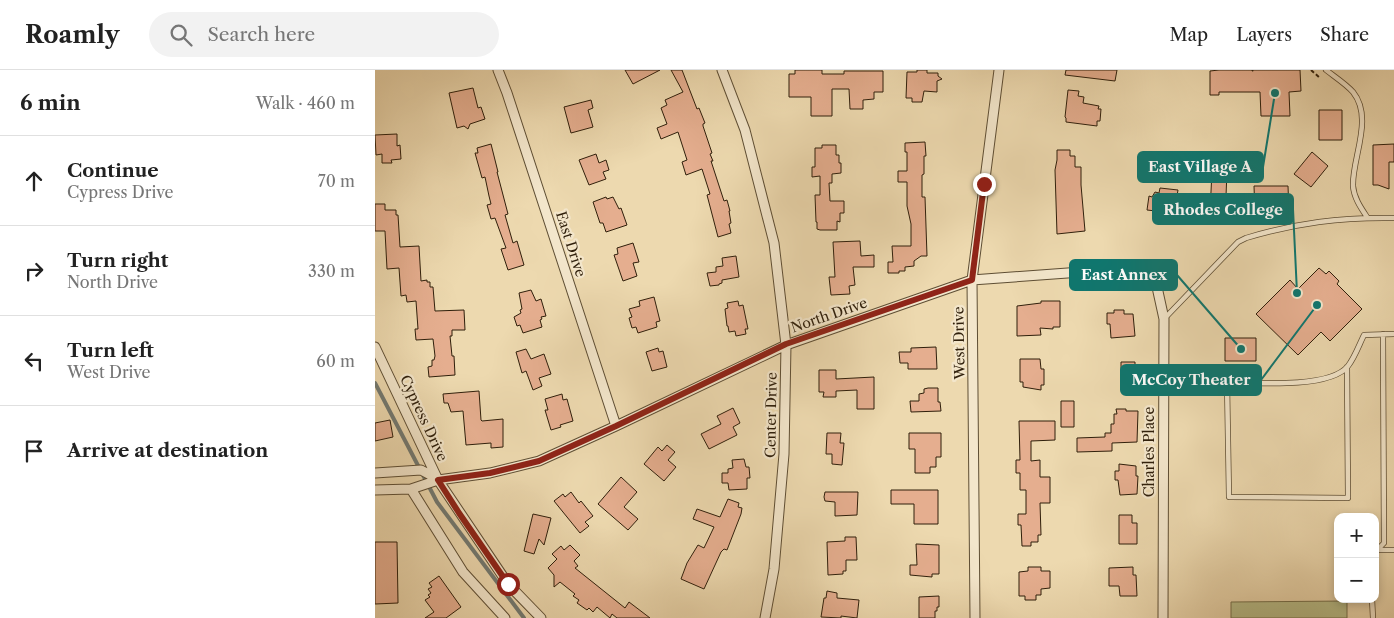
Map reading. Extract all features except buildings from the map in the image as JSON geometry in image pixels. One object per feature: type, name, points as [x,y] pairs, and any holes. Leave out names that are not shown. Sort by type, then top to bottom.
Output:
[{"type":"street","name":"East Drive","points":[[498,70],[616,426]]},
{"type":"street","name":"Center Drive","points":[[722,70],[745,130],[773,243],[786,344],[784,454],[775,569],[765,618]]},
{"type":"street","name":"West Drive","points":[[975,618],[972,280],[999,70]]},
{"type":"street","name":"North Drive","points":[[375,490],[411,489],[435,481],[490,473],[539,461],[786,344],[972,280],[1131,270],[1145,277],[1157,287]]},
{"type":"street","name":"Charles Place","points":[[1157,287],[1164,319],[1163,618]]},
{"type":"street","name":"Cypress Drive","points":[[375,347],[435,481],[508,584],[541,618]]},
{"type":"street","points":[[375,473],[421,470],[428,473],[435,481]]},
{"type":"street","points":[[411,489],[463,572],[505,618]]},
{"type":"lane","points":[[1326,70],[1353,92],[1359,104],[1361,142],[1353,185],[1355,196],[1367,217]]},
{"type":"lane","points":[[1164,319],[1238,242],[1245,238],[1312,222],[1367,217],[1394,218]]},
{"type":"lane","points":[[1379,548],[1384,543],[1383,334]]},
{"type":"lane","points":[[1347,367],[1348,498],[1229,497],[1227,382],[1296,383],[1332,377],[1347,367],[1364,335],[1394,334]]},
{"type":"lane","points":[[1379,551],[1394,550]]},
{"type":"lane","points":[[1372,603],[1373,618]]},
{"type":"path","points":[[1311,70],[1320,78]]},
{"type":"green space","points":[[1334,601],[1334,603],[1347,603],[1347,618],[1231,618],[1231,602]]},
{"type":"waterway","points":[[375,383],[437,502],[524,618]]},
{"type":"place","name":"East Village A","points":[[1275,93]]},
{"type":"place","name":"Rhodes College","points":[[1297,293]]},
{"type":"place","name":"McCoy Theater","points":[[1317,305]]},
{"type":"place","name":"East Annex","points":[[1241,349]]},
{"type":"route","points":[[508,584],[438,480],[490,473],[539,461],[786,344],[972,280],[984,184]]}]
